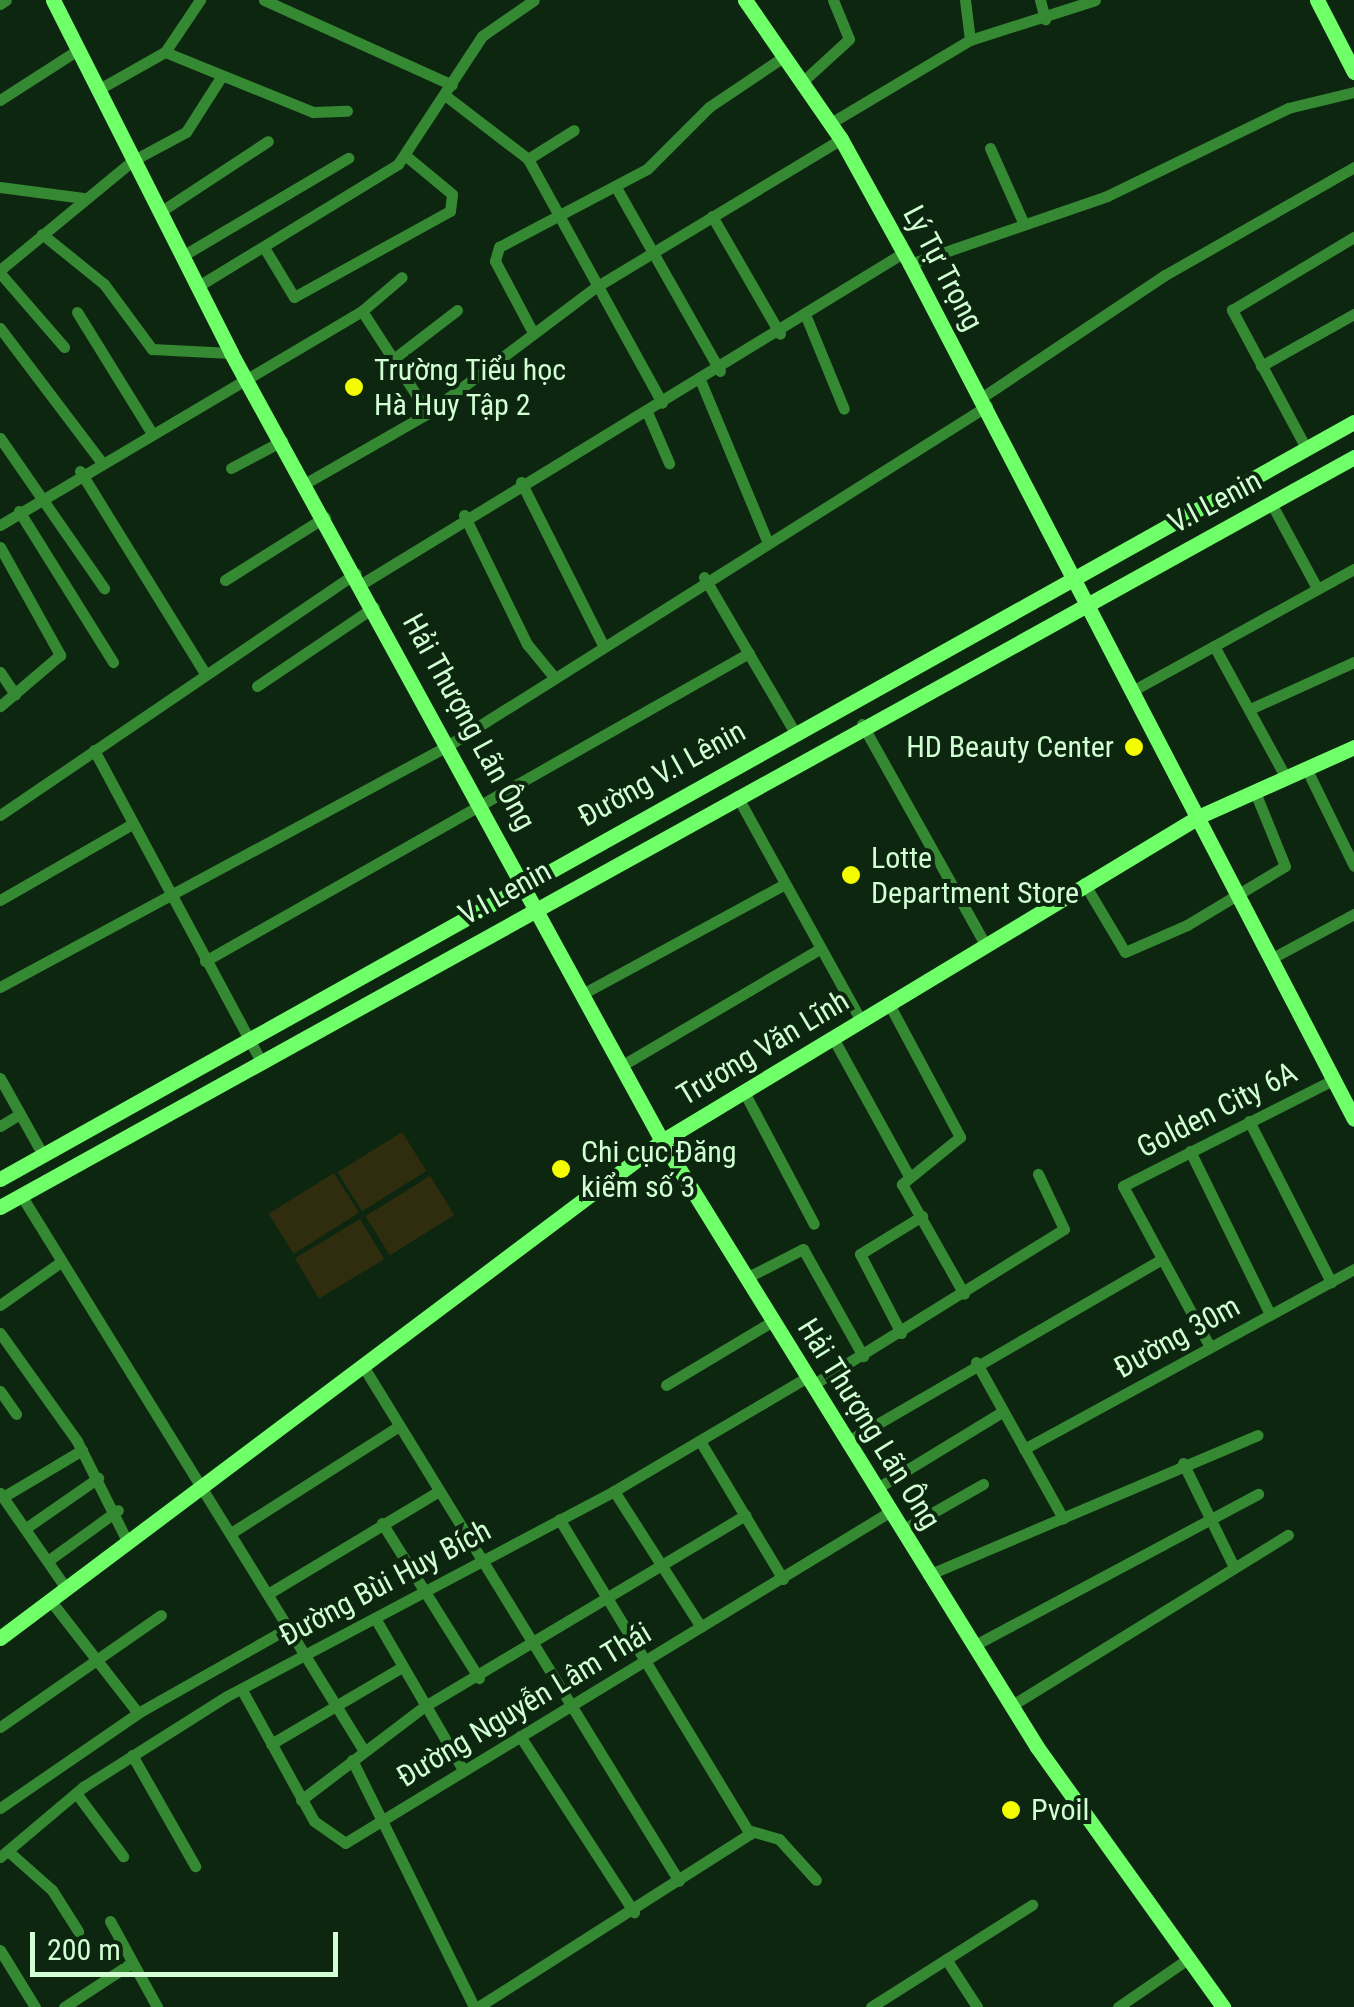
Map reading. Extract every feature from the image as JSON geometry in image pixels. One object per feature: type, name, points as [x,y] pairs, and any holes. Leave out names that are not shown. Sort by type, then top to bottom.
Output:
[{"type":"street","name":"Hải Thượng Lãn Ông","points":[[53,0],[101,88],[132,161],[200,285],[231,353],[540,904],[662,1142],[879,1486],[928,1576],[1223,2007]]},
{"type":"street","points":[[101,88],[164,52],[200,0]]},
{"type":"street","points":[[264,0],[449,90],[528,159],[662,403]]},
{"type":"street","points":[[200,285],[264,249],[406,156],[482,36],[534,0]]},
{"type":"street","name":"Lý Tự Trọng","points":[[745,0],[841,140],[984,402],[1084,603]]},
{"type":"street","points":[[801,82],[848,39],[832,0]]},
{"type":"street","points":[[965,0],[970,40]]},
{"type":"street","points":[[1040,0],[1045,20]]},
{"type":"street","points":[[829,124],[970,40],[1045,20],[1095,0]]},
{"type":"street","points":[[1321,2],[1354,72]]},
{"type":"street","points":[[0,100],[79,49]]},
{"type":"street","points":[[164,52],[314,112],[346,111]]},
{"type":"street","points":[[531,329],[495,254],[617,189],[708,108],[785,56]]},
{"type":"street","points":[[64,348],[0,272],[83,198],[132,161],[194,126],[220,77]]},
{"type":"street","points":[[0,814],[203,670],[521,482],[720,371],[907,258],[1107,196],[1280,110],[1354,92]]},
{"type":"street","points":[[528,159],[574,130]]},
{"type":"street","points":[[306,483],[428,412],[531,329],[596,287],[841,140]]},
{"type":"street","points":[[160,212],[268,141]]},
{"type":"street","points":[[990,148],[1023,222]]},
{"type":"street","points":[[264,249],[294,297],[450,210],[452,194],[406,156]]},
{"type":"street","points":[[184,254],[348,158]]},
{"type":"street","points":[[0,987],[166,893],[449,745],[602,643],[984,402],[1164,276],[1354,168]]},
{"type":"street","points":[[0,186],[83,198]]},
{"type":"street","points":[[617,189],[720,371]]},
{"type":"street","points":[[712,216],[780,334]]},
{"type":"street","points":[[42,234],[104,284],[152,349],[231,353]]},
{"type":"street","points":[[1306,448],[1234,306],[1354,237]]},
{"type":"street","points":[[0,526],[44,492],[150,430],[248,382],[362,311],[402,277]]},
{"type":"street","points":[[396,357],[456,310]]},
{"type":"street","points":[[362,311],[396,357],[428,412]]},
{"type":"street","points":[[77,312],[150,430]]},
{"type":"street","points":[[1262,366],[1354,314]]},
{"type":"street","points":[[807,319],[844,409]]},
{"type":"street","points":[[0,328],[100,460]]},
{"type":"street","points":[[701,382],[766,538]]},
{"type":"street","points":[[647,412],[669,463]]},
{"type":"street","name":"Đường V.I Lênin","points":[[0,1179],[1069,576],[1354,422]]},
{"type":"street","points":[[0,438],[44,492],[104,588]]},
{"type":"street","points":[[231,468],[282,441]]},
{"type":"street","name":"V.I Lenin","points":[[0,1207],[862,724],[1354,457]]},
{"type":"street","points":[[80,471],[203,670]]},
{"type":"street","points":[[521,482],[602,643]]},
{"type":"street","points":[[1271,502],[1318,588]]},
{"type":"street","points":[[18,511],[113,662]]},
{"type":"street","points":[[464,515],[527,644],[554,677]]},
{"type":"street","points":[[224,580],[325,517]]},
{"type":"street","points":[[0,547],[60,655],[0,706]]},
{"type":"street","points":[[1132,691],[1354,570]]},
{"type":"street","points":[[704,578],[794,731]]},
{"type":"street","points":[[1084,603],[1244,891],[1354,1119]]},
{"type":"street","points":[[256,686],[374,607]]},
{"type":"street","points":[[1214,646],[1285,776]]},
{"type":"street","points":[[205,961],[749,653]]},
{"type":"street","points":[[1250,709],[1354,662]]},
{"type":"street","points":[[0,672],[15,694]]},
{"type":"street","points":[[862,724],[985,944]]},
{"type":"street","name":"Trương Văn Lĩnh","points":[[2,1631],[50,1600],[662,1142],[1200,816],[1354,747]]},
{"type":"street","points":[[94,750],[166,893],[260,1060]]},
{"type":"street","points":[[1306,768],[1354,866]]},
{"type":"street","points":[[1084,883],[1128,953],[1244,891],[1285,866],[1254,792]]},
{"type":"street","points":[[736,796],[818,950],[862,1022]]},
{"type":"street","points":[[0,900],[132,824]]},
{"type":"street","points":[[586,992],[782,885]]},
{"type":"street","points":[[1276,956],[1352,919]]},
{"type":"street","points":[[621,1066],[818,950]]},
{"type":"street","points":[[889,1004],[961,1138],[909,1176],[902,1188],[922,1216],[964,1294]]},
{"type":"street","points":[[833,1038],[909,1176]]},
{"type":"street","points":[[0,1078],[42,1155]]},
{"type":"street","name":"Golden City 6A","points":[[1162,1259],[1122,1186],[1335,1079]]},
{"type":"street","points":[[744,1092],[814,1224]]},
{"type":"street","points":[[0,1126],[20,1114]]},
{"type":"street","points":[[113,1116],[124,1137]]},
{"type":"street","points":[[1249,1120],[1331,1282]]},
{"type":"street","points":[[1190,1151],[1270,1314]]},
{"type":"street","name":"Đường Bùi Huy Bích","points":[[4,1854],[76,1793],[242,1690],[812,1380],[863,1356],[1066,1228],[1038,1174]]},
{"type":"street","points":[[20,1196],[58,1264],[271,1592],[364,1751]]},
{"type":"street","points":[[900,1333],[860,1254],[922,1216]]},
{"type":"street","points":[[746,1278],[802,1249],[863,1356]]},
{"type":"street","points":[[848,1442],[976,1362],[1162,1259],[1210,1347]]},
{"type":"street","points":[[0,1304],[58,1264]]},
{"type":"street","name":"Đường 30m","points":[[1024,1450],[1354,1269]]},
{"type":"street","points":[[666,1385],[773,1321]]},
{"type":"street","points":[[0,1334],[82,1450],[118,1510],[127,1541]]},
{"type":"street","points":[[976,1362],[1063,1518]]},
{"type":"street","points":[[363,1366],[566,1706],[680,1881]]},
{"type":"street","points":[[0,1391],[16,1414]]},
{"type":"street","points":[[879,1486],[1002,1412]]},
{"type":"street","points":[[231,1533],[399,1426]]},
{"type":"street","points":[[928,1576],[1184,1462],[1258,1434]]},
{"type":"street","points":[[700,1441],[783,1579]]},
{"type":"street","points":[[65,1588],[1,1495],[82,1450]]},
{"type":"street","points":[[1184,1462],[1234,1567]]},
{"type":"street","points":[[26,1528],[98,1478]]},
{"type":"street","points":[[904,1529],[983,1484]]},
{"type":"street","points":[[271,1592],[440,1491]]},
{"type":"street","points":[[614,1491],[701,1627]]},
{"type":"street","points":[[975,1644],[1258,1494]]},
{"type":"street","points":[[49,1560],[118,1510]]},
{"type":"street","name":"Đường Nguyễn Lâm Thái","points":[[242,1690],[301,1800],[340,1844],[892,1511]]},
{"type":"street","points":[[301,1800],[425,1706],[479,1678],[745,1515]]},
{"type":"street","points":[[560,1519],[750,1831],[780,1838],[816,1880]]},
{"type":"street","points":[[382,1523],[479,1678]]},
{"type":"street","points":[[1014,1704],[1288,1535]]},
{"type":"street","points":[[50,1600],[100,1658],[138,1713]]},
{"type":"street","points":[[0,1727],[161,1615]]},
{"type":"street","points":[[375,1618],[463,1770]]},
{"type":"street","points":[[0,1808],[138,1713],[290,1626]]},
{"type":"street","points":[[271,1744],[402,1667]]},
{"type":"street","points":[[520,1736],[634,1912]]},
{"type":"street","points":[[132,1755],[194,1866]]},
{"type":"street","points":[[352,1760],[386,1818],[476,2007],[744,1844],[750,1831]]},
{"type":"street","points":[[76,1793],[123,1856]]},
{"type":"street","points":[[4,1854],[52,1890],[78,1930]]},
{"type":"street","points":[[872,2007],[1032,1904]]},
{"type":"street","points":[[110,1921],[130,1964],[157,2007]]},
{"type":"street","points":[[0,1950],[35,2007]]},
{"type":"street","points":[[1118,2007],[1190,1958]]},
{"type":"street","points":[[946,1960],[976,2007]]},
{"type":"street","points":[[64,2007],[130,1964]]},
{"type":"street","points":[[893,1993],[901,2007]]},
{"type":"shaded area","points":[[402,1132],[426,1171],[362,1211],[338,1172]]},
{"type":"shaded area","points":[[334,1173],[359,1213],[294,1254],[269,1214]]},
{"type":"shaded area","points":[[430,1176],[454,1215],[390,1255],[366,1216]]},
{"type":"shaded area","points":[[360,1219],[384,1259],[319,1298],[295,1258]]},
{"type":"place","name":"Trường Tiểu học Hà Huy Tập 2","points":[[354,387]]},
{"type":"place","name":"HD Beauty Center","points":[[1134,747]]},
{"type":"place","name":"Lotte Department Store","points":[[851,875]]},
{"type":"place","name":"Chi cục Đăng kiểm số 3","points":[[561,1169]]},
{"type":"place","name":"Pvoil","points":[[1011,1810]]}]
